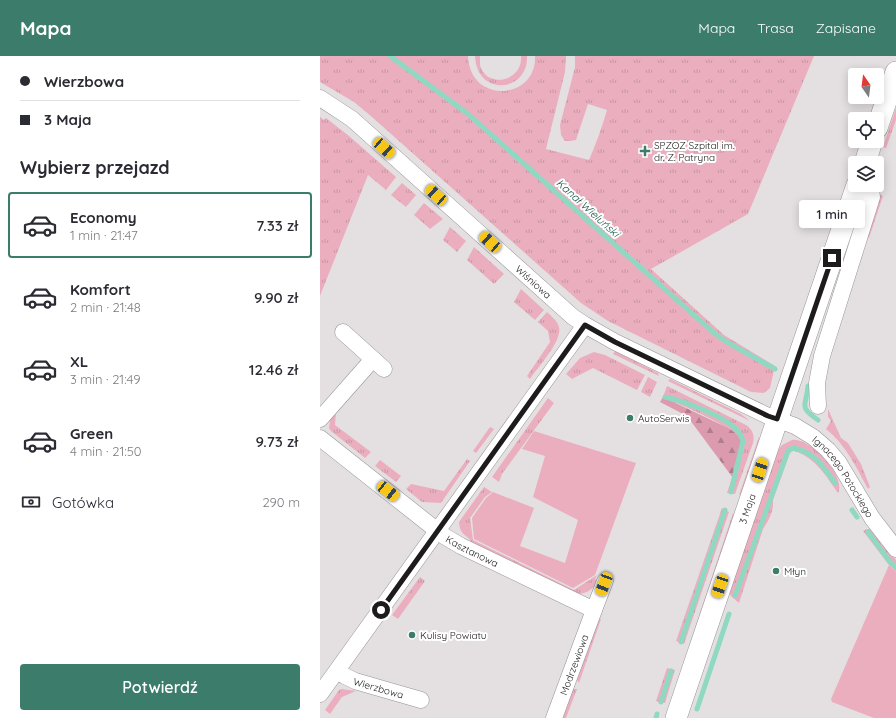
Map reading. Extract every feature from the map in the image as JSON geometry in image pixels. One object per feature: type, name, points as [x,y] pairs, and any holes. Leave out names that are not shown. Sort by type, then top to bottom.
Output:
[{"type":"main road","points":[[882,112],[896,72]]},
{"type":"main road","name":"3 Maja","points":[[676,718],[855,192]]},
{"type":"street","name":"Wiśniowa","points":[[320,98],[352,119],[564,309],[585,325],[647,358],[777,419]]},
{"type":"street","name":"3 Maja","points":[[818,406],[817,383],[822,356],[872,197],[871,192]]},
{"type":"street","points":[[321,690],[337,671],[585,325]]},
{"type":"street","points":[[320,419],[379,364],[342,332]]},
{"type":"street","name":"Ignacego Potockiego","points":[[777,419],[795,426],[813,437],[832,453],[839,462],[872,518],[896,549]]},
{"type":"street","name":"Kasztanowa","points":[[320,438],[451,540],[594,610]]},
{"type":"street","points":[[594,610],[605,581]]},
{"type":"street","name":"Modrzewiowa","points":[[554,718],[594,610]]},
{"type":"street","name":"Wierzbowa","points":[[337,671],[355,681],[422,700]]},
{"type":"green space","points":[[320,56],[468,56],[472,72],[480,83],[491,89],[503,91],[515,88],[526,81],[533,71],[535,56],[566,56],[565,72],[546,149],[589,160],[607,110],[588,104],[576,140],[565,141],[561,135],[560,125],[575,67],[575,56],[814,56],[748,214],[651,269],[724,335],[775,366],[770,388],[764,393],[751,392],[608,321],[581,303],[372,117],[354,102],[320,82]]},
{"type":"green space","points":[[475,56],[480,56],[480,65],[484,73],[496,80],[510,77],[516,72],[520,65],[521,56],[527,56],[525,68],[520,77],[512,83],[502,85],[493,84],[484,79],[478,70]]},
{"type":"green space","points":[[896,108],[896,120],[886,148],[884,147]]},
{"type":"green space","points":[[320,117],[324,120],[326,118],[349,136],[396,177],[386,190],[368,175],[320,296]]},
{"type":"green space","points":[[402,183],[416,195],[406,207],[391,195]]},
{"type":"green space","points":[[880,194],[883,196],[869,238],[866,236]]},
{"type":"green space","points":[[424,203],[443,219],[430,229],[414,215]]},
{"type":"green space","points":[[450,227],[466,241],[457,252],[443,240]]},
{"type":"green space","points":[[474,247],[504,274],[494,284],[467,260]]},
{"type":"green space","points":[[521,289],[544,310],[535,320],[514,302]]},
{"type":"green space","points":[[547,312],[557,322],[559,332],[554,346],[530,379],[527,376],[550,342],[548,331],[538,322]]},
{"type":"green space","points":[[615,351],[658,373],[659,376],[613,354]]},
{"type":"green space","points":[[594,352],[605,355],[645,375],[637,390],[593,368],[572,379],[566,374],[580,358]]},
{"type":"green space","points":[[648,377],[657,382],[650,397],[641,392]]},
{"type":"green space","points":[[670,379],[741,414],[750,421],[668,381]]},
{"type":"green space","points":[[667,386],[750,428],[754,437],[753,443],[735,494],[727,493],[736,468],[741,443],[730,430],[719,423],[663,397]]},
{"type":"green space","points":[[353,390],[357,390],[336,413],[335,425],[371,452],[365,458],[331,431],[329,428],[330,421],[327,419]]},
{"type":"green space","points":[[663,397],[728,428],[738,436],[741,443],[733,478],[687,416],[660,402]]},
{"type":"green space","points":[[548,398],[554,403],[502,474],[499,482],[492,477]]},
{"type":"green space","points":[[828,409],[841,438],[848,443],[861,464],[870,487],[868,489],[845,449],[826,429],[831,421],[828,417]]},
{"type":"green space","points":[[490,427],[494,429],[476,453],[473,451]]},
{"type":"green space","points":[[534,431],[636,463],[595,575],[573,588],[474,539],[472,518],[486,498],[493,492],[534,508],[520,546],[565,563],[578,520],[533,497],[545,456],[522,449]]},
{"type":"green space","points":[[759,437],[759,442],[741,494],[739,495]]},
{"type":"green space","points":[[792,440],[808,445],[825,459],[837,477],[839,486],[838,493],[813,461],[791,450],[773,500],[772,512],[763,529],[739,603],[731,596],[729,592],[777,451],[782,445]]},
{"type":"green space","points":[[467,459],[470,461],[441,503],[422,502],[406,489],[411,484],[444,491]]},
{"type":"green space","points":[[380,460],[401,476],[396,482],[375,466]]},
{"type":"green space","points":[[484,487],[492,492],[485,497],[470,518],[473,540],[574,590],[597,575],[595,579],[598,581],[594,586],[587,592],[577,594],[472,543],[462,533],[459,522]]},
{"type":"green space","points":[[722,508],[729,512],[684,644],[676,641]]},
{"type":"green space","points":[[733,513],[734,516],[691,645],[689,646]]},
{"type":"green space","points":[[871,529],[896,560],[896,572],[863,531]]},
{"type":"green space","points":[[889,565],[896,572],[896,718],[874,718],[832,702],[831,699]]},
{"type":"green space","points":[[420,577],[425,581],[398,619],[392,615]]},
{"type":"green space","points":[[599,619],[601,619],[579,683],[577,680]]},
{"type":"green space","points":[[667,668],[675,670],[665,703],[656,701]]},
{"type":"green space","points":[[573,689],[577,689],[566,718],[563,718]]},
{"type":"green space","points":[[339,690],[356,691],[342,697],[330,714],[325,710]]},
{"type":"waterway","name":"Kanał Wieluński","points":[[390,56],[468,114],[713,332],[725,341],[775,369]]},
{"type":"waterway","points":[[808,386],[805,408],[818,420]]},
{"type":"waterway","points":[[665,397],[714,414],[737,430],[743,441],[737,466]]},
{"type":"waterway","points":[[735,596],[788,451],[793,448],[806,452],[812,456],[835,483]]},
{"type":"waterway","points":[[731,492],[738,466]]},
{"type":"waterway","points":[[681,642],[725,510]]},
{"type":"waterway","points":[[852,510],[857,517]]},
{"type":"waterway","points":[[868,532],[890,562],[896,567]]},
{"type":"waterway","points":[[697,709],[729,614]]},
{"type":"waterway","points":[[661,702],[671,671]]},
{"type":"waterway","points":[[656,718],[657,714]]},
{"type":"place","name":"SPZOZ Szpital im. dr. Z. Patryna","points":[[645,151]]},
{"type":"place","name":"AutoSerwis","points":[[630,418]]},
{"type":"place","name":"Młyn","points":[[776,571]]},
{"type":"place","name":"Kulisy Powiatu","points":[[412,635]]},
{"type":"route","points":[[381,610],[585,325],[647,358],[777,419],[832,258]]}]
